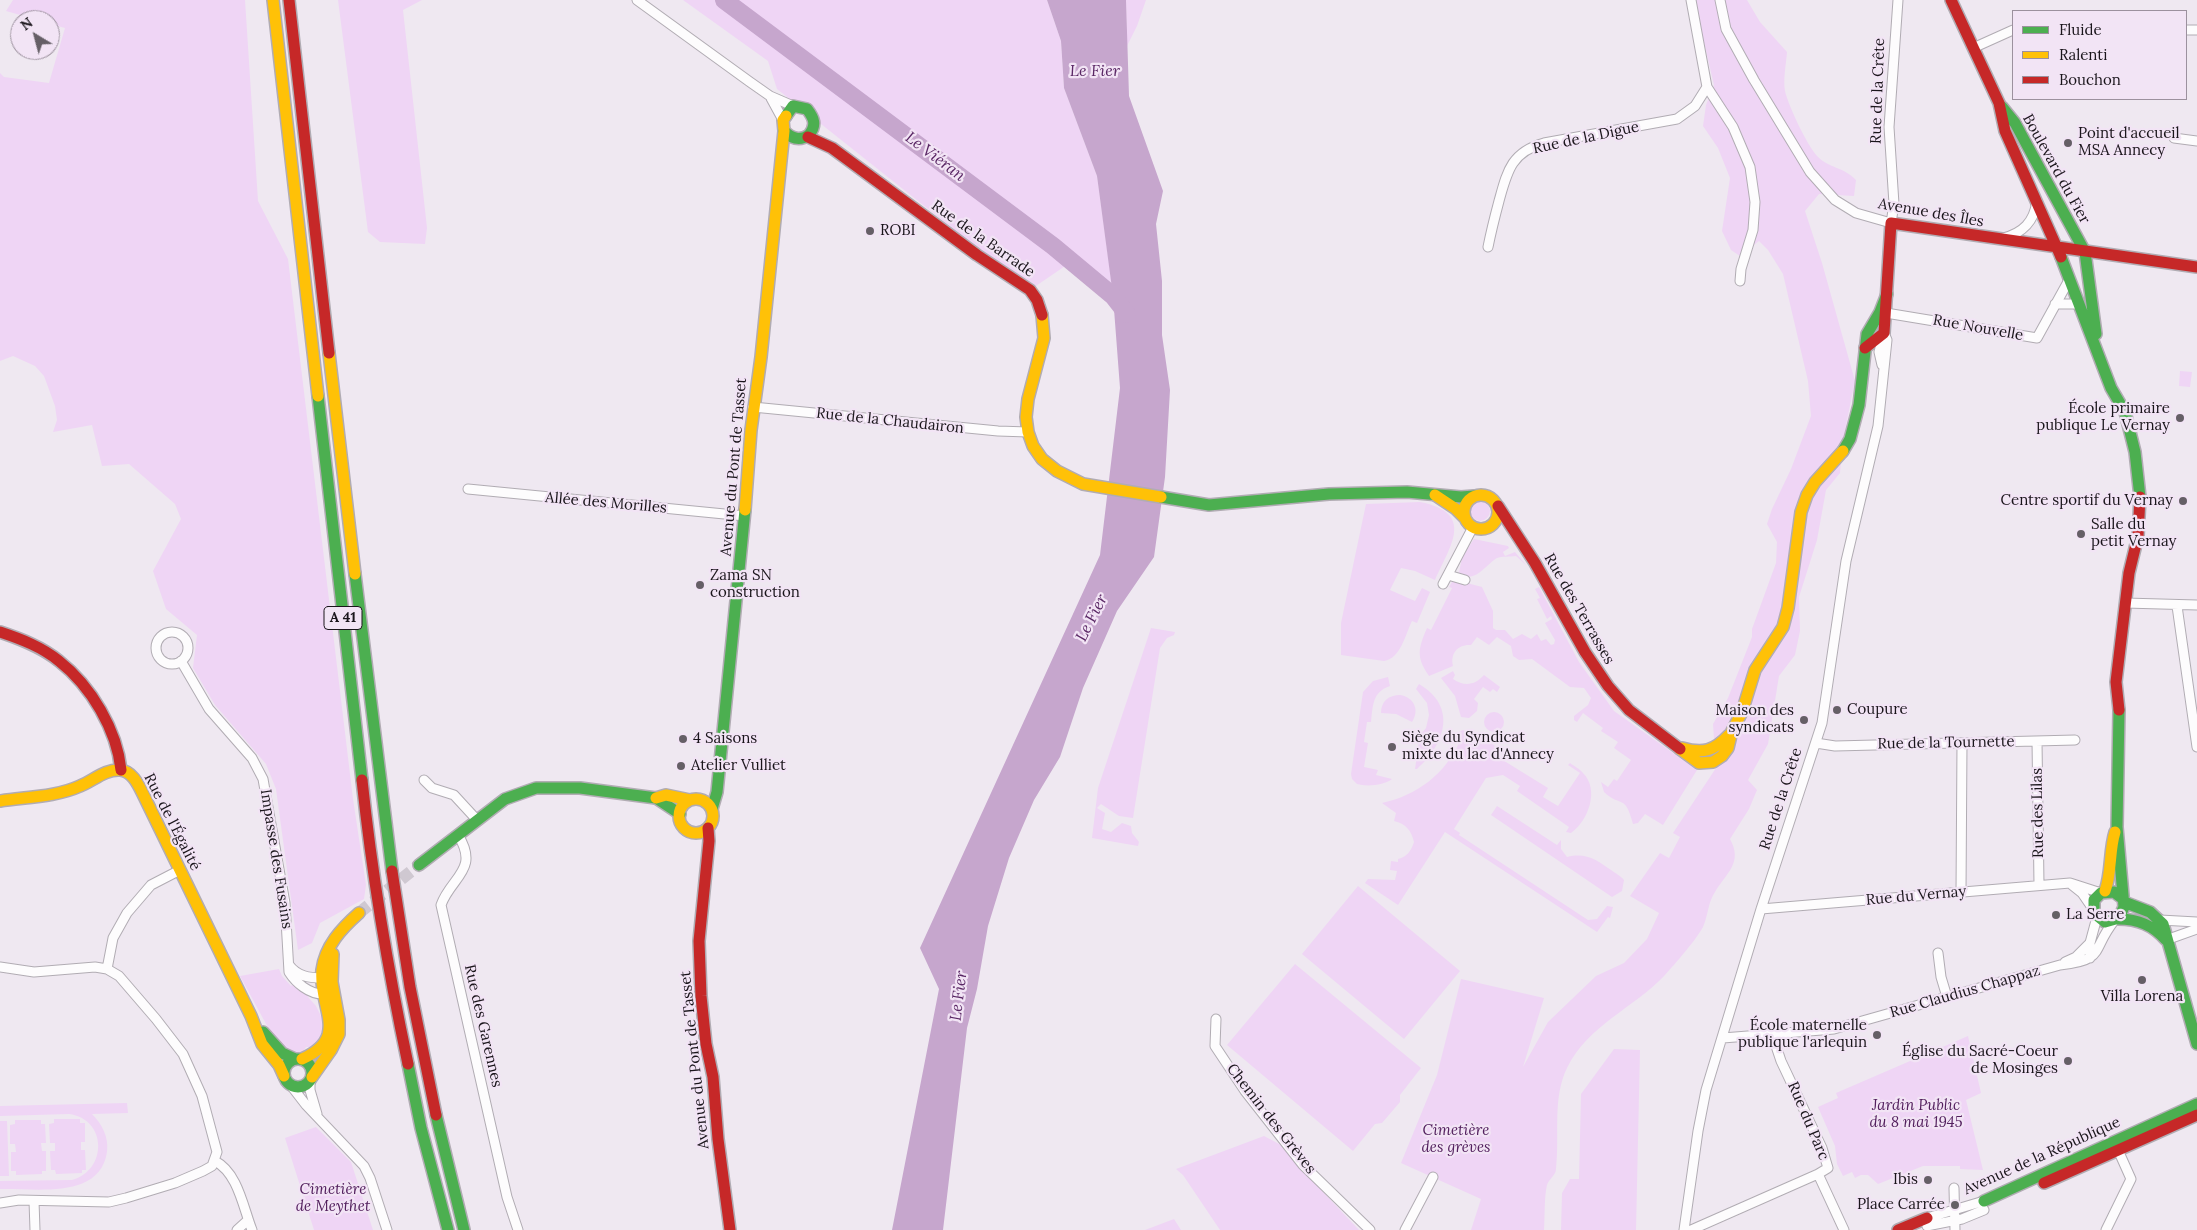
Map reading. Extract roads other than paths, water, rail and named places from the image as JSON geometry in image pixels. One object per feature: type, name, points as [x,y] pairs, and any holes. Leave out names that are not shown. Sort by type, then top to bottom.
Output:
[{"type":"main road","name":"A 41","points":[[273,0],[367,828],[421,1128],[448,1230]]},
{"type":"main road","name":"A 41","points":[[289,0],[384,829],[421,1050],[439,1133],[464,1230]]},
{"type":"main road","name":"Boulevard du Fier","points":[[1951,0],[1999,103],[2005,131],[2058,248],[2078,304],[2098,350]]},
{"type":"main road","name":"Boulevard du Fier","points":[[1999,103],[2015,123],[2084,252]]},
{"type":"main road","points":[[781,159],[803,139],[812,134],[815,124],[811,113],[793,106],[784,125],[792,139],[803,139]]},
{"type":"main road","name":"Rue de la Barrade","points":[[815,124],[832,148],[977,255],[1030,290],[1037,300],[1042,312],[1044,338],[1028,399],[1026,417],[1028,432],[1033,446],[1042,459],[1057,471],[1102,483],[1191,500],[1231,502],[1329,494],[1407,492],[1435,495]]},
{"type":"main road","name":"Avenue du Pont de Tasset","points":[[712,809],[717,792],[745,516],[753,407],[784,125]]},
{"type":"main road","name":"Rue de la Barrade","points":[[803,139],[832,148]]},
{"type":"main road","name":"Avenue des Îles","points":[[1891,223],[1998,240],[2197,267]]},
{"type":"main road","name":"Rue de la Crête","points":[[1887,294],[1891,223]]},
{"type":"main road","points":[[2084,252],[2098,350],[2111,388],[2125,412],[2134,445],[2138,475],[2138,536],[2131,560],[2116,682],[2120,719],[2117,827],[2124,911],[2116,920]]},
{"type":"main road","name":"Rue des Terrasses","points":[[1498,506],[1535,563],[1583,651],[1609,688],[1633,714],[1692,759],[1707,764],[1722,756],[1728,748],[1732,731],[1742,712],[1755,670],[1783,627],[1788,608],[1801,512],[1807,494],[1814,482],[1842,453],[1850,439],[1859,405],[1867,334],[1883,313],[1887,294]]},
{"type":"main road","name":"Rue de la Crête","points":[[1883,313],[1884,333]]},
{"type":"main road","points":[[1866,348],[1873,340],[1884,333]]},
{"type":"main road","points":[[1480,494],[1489,496],[1498,506],[1496,520],[1486,528],[1473,527],[1456,510],[1435,495],[1474,496],[1480,494]]},
{"type":"main road","points":[[1464,517],[1465,504],[1474,496]]},
{"type":"main road","name":"Rue des Terrasses","points":[[1486,528],[1505,534],[1522,545]]},
{"type":"main road","name":"Rue de l'Égalité","points":[[0,632],[21,639],[52,655],[84,684],[117,740],[121,770],[128,773],[136,781],[251,1016],[262,1044],[279,1065],[287,1080]]},
{"type":"main road","points":[[0,801],[72,789],[108,772],[121,770]]},
{"type":"main road","points":[[708,856],[693,832],[683,826],[680,814],[683,805],[710,789],[717,778]]},
{"type":"main road","points":[[419,865],[505,799],[536,788],[580,788],[656,798],[666,795],[706,802],[712,809],[713,817],[708,828],[701,832],[693,832]]},
{"type":"main road","points":[[656,798],[680,814]]},
{"type":"main road","points":[[2117,827],[2109,850],[2111,875],[2103,892],[2094,900],[2095,913],[2105,922],[2131,919],[2147,924],[2160,931],[2166,940]]},
{"type":"main road","name":"Avenue du Pont de Tasset","points":[[708,828],[708,856],[699,941],[700,996],[706,1044],[713,1077],[718,1139],[730,1230]]},
{"type":"main road","points":[[2103,892],[2114,892],[2123,900],[2150,912],[2160,920],[2165,928],[2166,940],[2197,1044]]},
{"type":"main road","points":[[338,934],[331,964],[332,982],[339,1020],[339,1034],[331,1050],[311,1079],[306,1085],[299,1087],[287,1080],[287,1064],[319,1051],[328,1039],[330,1021],[323,994],[322,978],[325,957],[338,934],[359,913]]},
{"type":"main road","name":"Rue de l'Égalité","points":[[251,1016],[277,1049],[287,1056],[299,1059]]},
{"type":"main road","points":[[299,1059],[308,1062],[312,1067],[311,1079]]},
{"type":"main road","name":"Avenue de la République","points":[[1984,1205],[2197,1104]]},
{"type":"main road","name":"Avenue de la République","points":[[1984,1205],[2197,1115]]},
{"type":"main road","name":"Avenue de la République","points":[[1898,1230],[1924,1224]]},
{"type":"street","points":[[637,0],[770,96],[793,106]]},
{"type":"street","points":[[1691,0],[1707,87],[1733,127],[1750,167],[1755,202],[1753,230],[1741,269],[1740,281]]},
{"type":"street","name":"Avenue des Îles","points":[[1720,0],[1726,29],[1754,80],[1810,172],[1835,200],[1856,213],[1891,223]]},
{"type":"street","name":"Rue de la Crête","points":[[1891,223],[1894,204],[1889,127],[1898,0]]},
{"type":"street","points":[[1973,48],[2012,30]]},
{"type":"street","name":"Rue de la Digue","points":[[1488,247],[1506,174],[1514,161],[1525,151],[1544,143],[1676,119],[1695,106],[1707,87]]},
{"type":"street","points":[[770,96],[784,125]]},
{"type":"street","points":[[2174,138],[2197,142]]},
{"type":"street","points":[[1998,240],[2015,234],[2028,224],[2035,210],[2036,198]]},
{"type":"street","name":"Rue Nouvelle","points":[[1883,313],[2036,338],[2069,280]]},
{"type":"street","points":[[2055,304],[2078,304]]},
{"type":"street","points":[[1871,327],[1884,333]]},
{"type":"street","name":"Rue de la Crête","points":[[1684,1230],[1702,1110],[1713,1067],[1761,908],[1816,742],[1827,696],[1846,561],[1878,426],[1883,372],[1879,352],[1884,333]]},
{"type":"street","name":"Rue de la Chaudairon","points":[[753,407],[998,431],[1028,432]]},
{"type":"street","name":"Allée des Morilles","points":[[468,488],[745,516]]},
{"type":"street","points":[[1443,584],[1473,527]]},
{"type":"street","points":[[1448,574],[1465,580]]},
{"type":"street","points":[[2125,603],[2177,606],[2197,605]]},
{"type":"street","points":[[2177,606],[2197,747]]},
{"type":"street","name":"Impasse des Fusains","points":[[181,661],[209,709],[252,758],[263,780],[285,903],[288,931],[287,963]]},
{"type":"street","name":"Rue de la Tournette","points":[[1816,742],[1835,746],[2075,740]]},
{"type":"street","name":"Rue des Lilas","points":[[2037,741],[2039,885]]},
{"type":"street","points":[[1961,892],[1962,743]]},
{"type":"street","points":[[424,780],[432,788],[454,795],[477,820]]},
{"type":"street","name":"Rue des Garennes","points":[[458,835],[464,846],[466,866],[461,876],[444,897],[441,905],[507,1197],[518,1230]]},
{"type":"street","points":[[107,969],[113,938],[127,913],[154,882],[180,870]]},
{"type":"street","points":[[2070,883],[2082,893],[2095,913],[2090,943],[2090,958]]},
{"type":"street","name":"Rue du Vernay","points":[[1761,908],[2070,883],[2103,892]]},
{"type":"street","points":[[2090,958],[2098,951],[2116,920]]},
{"type":"street","points":[[2160,920],[2197,922]]},
{"type":"street","points":[[2166,940],[2197,929]]},
{"type":"street","name":"Rue Claudius Chappaz","points":[[2060,965],[2076,957],[2090,943]]},
{"type":"street","points":[[1938,953],[1941,976],[1947,997]]},
{"type":"street","name":"Rue Claudius Chappaz","points":[[1723,1038],[1834,1029],[2090,958]]},
{"type":"street","points":[[287,963],[292,970],[305,977],[322,978],[326,984],[331,1002],[336,1008]]},
{"type":"street","points":[[287,963],[293,979],[310,991],[323,994]]},
{"type":"street","points":[[0,967],[34,972],[88,967],[107,969],[124,980],[183,1054],[202,1096],[218,1152],[215,1161],[208,1169],[200,1173],[109,1202],[34,1201],[0,1203]]},
{"type":"street","name":"Chemin des Grèves","points":[[1216,1019],[1215,1046],[1245,1090],[1303,1165],[1370,1230]]},
{"type":"street","name":"Rue du Parc","points":[[1772,1034],[1781,1060],[1822,1148],[1828,1168],[1818,1174],[1844,1230]]},
{"type":"street","name":"Rue de l'Égalité","points":[[311,1079],[313,1102],[320,1118]]},
{"type":"street","name":"Rue de l'Égalité","points":[[287,1080],[306,1105],[364,1166],[370,1178],[387,1230]]},
{"type":"street","points":[[2106,1230],[2131,1179],[2118,1150]]},
{"type":"street","points":[[215,1161],[225,1168],[232,1177],[252,1230]]},
{"type":"street","points":[[1691,1230],[1818,1174]]},
{"type":"street","points":[[1405,1230],[1433,1178]]},
{"type":"street","points":[[1954,1188],[1955,1230]]},
{"type":"street","points":[[34,1201],[35,1230]]},
{"type":"street","name":"Avenue de la République","points":[[1924,1224],[1955,1208],[1984,1205]]},
{"type":"street","name":"Avenue de la République","points":[[1924,1224],[1968,1217],[1984,1205]]},
{"type":"street","points":[[237,1230],[248,1220]]},
{"type":"water","name":"Le Fier","points":[[1047,0],[1126,0],[1129,96],[1163,191],[1156,224],[1162,281],[1162,335],[1170,390],[1165,477],[1154,557],[1117,611],[1083,688],[1060,757],[1034,800],[1009,858],[988,926],[977,989],[967,1028],[943,1230],[892,1230],[939,989],[920,948],[1100,555],[1120,388],[1113,296],[1097,176],[1064,88],[1061,41]]},
{"type":"waterway","name":"Le Viéran","points":[[724,0],[1053,246],[1113,296],[1127,314]]},
{"type":"tunnel","points":[[359,913],[419,865]]},
{"type":"place","name":"Point d'accueil MSA Annecy","points":[[2068,143]]},
{"type":"place","name":"ROBI","points":[[870,231]]},
{"type":"place","name":"École primaire publique Le Vernay","points":[[2180,418]]},
{"type":"place","name":"Centre sportif du Vernay","points":[[2183,501]]},
{"type":"place","name":"Salle du petit Vernay","points":[[2081,534]]},
{"type":"place","name":"Zama SN construction","points":[[700,585]]},
{"type":"place","name":"Coupure","points":[[1837,710]]},
{"type":"place","name":"Maison des syndicats","points":[[1804,720]]},
{"type":"place","name":"4 Saisons","points":[[683,739]]},
{"type":"place","name":"Siège du Syndicat mixte du lac d'Annecy","points":[[1392,747]]},
{"type":"place","name":"Atelier Vulliet","points":[[681,766]]},
{"type":"place","name":"La Serre","points":[[2056,915]]},
{"type":"place","name":"Villa Lorena","points":[[2142,980]]},
{"type":"place","name":"École maternelle publique l'arlequin","points":[[1877,1035]]},
{"type":"place","name":"Église du Sacré-Coeur de Mosinges","points":[[2068,1061]]},
{"type":"place","name":"Ibis","points":[[1928,1180]]},
{"type":"place","name":"Place Carrée","points":[[1955,1205]]},
{"type":"park label","name":"Jardin Public du 8 mai 1945","points":[[1916,1114]]},
{"type":"park label","name":"Cimetière des grèves","points":[[1456,1140]]},
{"type":"park label","name":"Cimetière de Meythet","points":[[333,1198]]}]
